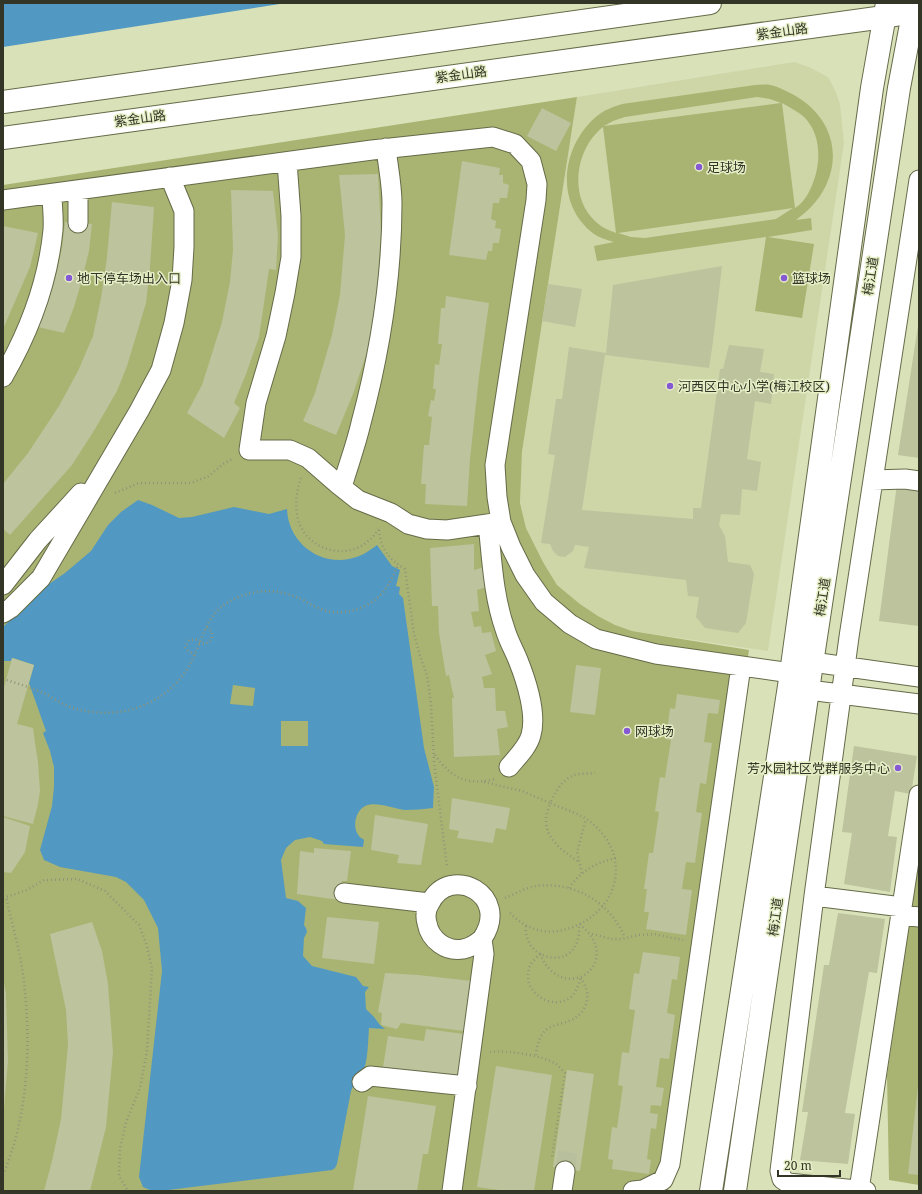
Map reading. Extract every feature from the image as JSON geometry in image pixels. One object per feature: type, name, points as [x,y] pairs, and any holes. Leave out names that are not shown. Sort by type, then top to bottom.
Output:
[{"type":"street","points":[[3,102],[710,3]]},
{"type":"street","name":"紫金山路","points":[[3,138],[886,10],[916,8]]},
{"type":"street","name":"梅江道","points":[[711,1191],[899,88],[916,8]]},
{"type":"street","name":"梅江道","points":[[735,1191],[872,88],[886,10]]},
{"type":"street","points":[[3,200],[386,148],[493,137],[515,144],[531,161],[537,184],[536,200],[495,465],[497,497],[494,523],[495,592],[505,630],[518,661],[529,697],[533,720],[531,735],[525,748],[509,767]]},
{"type":"street","points":[[342,487],[361,424],[374,368],[383,317],[390,252],[392,201],[386,148]]},
{"type":"street","points":[[287,162],[291,216],[291,257],[276,336],[256,403],[249,450],[290,450],[308,458],[358,500],[390,512],[408,524],[427,530],[447,530],[494,523]]},
{"type":"street","points":[[3,613],[11,608],[40,578],[139,411],[161,370],[174,323],[182,280],[184,247],[184,211],[170,177]]},
{"type":"street","points":[[919,180],[845,666],[814,896],[780,1171],[782,1179],[788,1183],[862,1191],[907,913],[919,794]]},
{"type":"street","points":[[78,190],[78,223]]},
{"type":"street","points":[[3,377],[24,338],[36,307],[45,274],[53,229],[52,194]]},
{"type":"street","points":[[3,585],[38,540],[108,464]]},
{"type":"street","points":[[873,480],[905,479],[919,481]]},
{"type":"street","points":[[494,523],[511,547],[525,575],[544,602],[570,624],[596,639],[656,654],[799,674],[841,694],[919,704]]},
{"type":"street","points":[[633,1191],[643,1190],[663,1180],[670,1164],[741,666]]},
{"type":"street","points":[[799,674],[845,666],[919,677]]},
{"type":"street","points":[[459,884],[470,886],[493,904],[490,910],[488,930],[482,939],[473,946],[463,949],[452,949],[442,945],[434,938],[428,929],[426,918],[429,903],[439,890],[449,886],[459,884]]},
{"type":"street","points":[[344,893],[429,903]]},
{"type":"street","points":[[814,896],[907,913]]},
{"type":"street","points":[[452,1191],[484,954],[482,939]]},
{"type":"street","points":[[362,1082],[370,1076],[467,1086]]},
{"type":"street","points":[[558,1166],[562,1191]]},
{"type":"path","points":[[110,495],[139,483],[191,483],[209,476],[223,464],[249,450]]},
{"type":"path","points":[[308,458],[296,492],[296,505],[299,522],[310,539],[321,547],[329,550],[348,551],[370,540],[379,526],[380,540],[384,550],[393,561],[405,569],[414,634],[426,675],[431,704],[434,754],[449,886]]},
{"type":"path","points":[[3,679],[30,687],[77,709],[94,712],[125,711],[149,703],[170,690],[183,676],[195,655],[206,626],[215,612],[226,604],[240,597],[262,591],[277,591],[285,593],[327,612],[339,613],[361,608],[376,599],[383,592],[398,565]]},
{"type":"path","points":[[199,643],[206,644],[212,639],[212,632],[206,626]]},
{"type":"path","points":[[195,655],[186,650],[185,647],[189,640],[200,639]]},
{"type":"path","points":[[434,754],[443,767],[461,778],[473,782],[484,782],[522,791],[586,819],[601,831],[607,839],[616,858],[617,870],[613,889],[603,906],[579,924],[563,930],[540,930],[526,925],[493,904]]},
{"type":"path","points":[[484,782],[496,778],[509,767]]},
{"type":"path","points":[[579,862],[557,844],[550,835],[546,818],[550,803],[559,788],[572,776],[595,773]]},
{"type":"path","points":[[582,874],[577,852],[586,819]]},
{"type":"path","points":[[569,888],[576,877],[605,861],[616,858]]},
{"type":"path","points":[[3,1175],[14,1144],[23,1104],[27,1059],[25,992],[21,964],[5,897],[27,890],[44,880],[77,878],[106,891],[139,925],[146,943],[152,968],[146,1051],[140,1088],[126,1122],[120,1149],[120,1176],[128,1191]]},
{"type":"path","points":[[493,904],[535,886],[559,886],[569,888],[588,895],[603,906],[616,920],[625,938]]},
{"type":"path","points":[[540,954],[550,971],[557,975],[569,979],[581,977],[587,974],[592,968],[597,955],[594,940],[579,924]]},
{"type":"path","points":[[526,925],[528,938],[532,947],[540,954],[554,958],[568,954],[575,949],[580,935],[579,924]]},
{"type":"path","points":[[589,933],[611,939],[654,934],[701,944]]},
{"type":"path","points":[[540,954],[532,962],[528,969],[528,984],[536,996],[554,1002],[564,1002],[572,996],[581,977]]},
{"type":"path","points":[[536,1055],[538,1043],[547,1029],[571,1021],[580,1016],[587,1001],[587,992],[581,977]]},
{"type":"path","points":[[471,1057],[491,1052],[504,1051],[522,1055],[536,1055],[556,1064],[564,1073],[558,1166]]},
{"type":"shaded area","name":"河西区中心小学(梅江校区)","points":[[794,62],[809,67],[828,77],[840,104],[844,143],[768,651],[632,631],[615,625],[598,616],[580,604],[557,585],[543,562],[526,528],[520,503],[522,452],[577,97]]},
{"type":"shaded area","points":[[755,85],[767,85],[778,87],[790,93],[816,112],[830,137],[833,152],[832,166],[828,181],[820,196],[809,209],[796,220],[811,218],[812,230],[768,237],[814,244],[802,318],[755,311],[766,237],[597,261],[594,246],[614,242],[594,234],[581,222],[573,207],[568,191],[567,175],[570,159],[576,143],[585,128],[600,114],[622,104]],"holes":[[[757,97],[770,99],[781,103],[604,126],[625,117]],[[782,103],[801,114],[809,122],[818,145],[817,169],[810,190],[805,198],[795,208]],[[603,127],[616,233],[595,221],[586,211],[581,199],[579,186],[581,159],[594,136]],[[793,208],[776,219],[645,238],[631,237],[618,233]]]},
{"type":"shaded area","points":[[577,97],[522,452],[520,503],[526,528],[543,562],[557,585],[580,604],[598,616],[615,625],[632,631],[749,650],[668,1191],[3,1191],[3,185]]},
{"type":"shaded area","points":[[919,856],[919,1185],[889,1180],[887,1075]]},
{"type":"water","points":[[3,3],[286,3],[3,47]]},
{"type":"water","points":[[138,500],[179,518],[192,517],[234,507],[269,514],[287,509],[289,521],[293,531],[306,548],[316,554],[337,560],[349,559],[364,554],[377,545],[392,566],[400,570],[396,586],[400,587],[399,594],[403,598],[424,748],[434,787],[433,808],[405,810],[374,804],[365,806],[359,812],[355,824],[357,833],[364,840],[363,847],[324,844],[322,841],[310,837],[295,840],[286,848],[281,860],[286,898],[298,901],[306,908],[304,925],[307,932],[304,938],[303,956],[312,966],[356,977],[363,986],[369,987],[365,992],[366,1009],[385,1029],[369,1028],[368,1051],[365,1067],[351,1091],[337,1164],[332,1170],[160,1191],[150,1190],[143,1187],[139,1177],[162,971],[158,928],[144,900],[126,882],[116,877],[60,867],[44,860],[40,850],[52,806],[54,767],[43,733],[46,731],[29,683],[34,665],[13,658],[11,661],[3,661],[3,627],[49,584],[65,573],[91,551],[108,525],[121,512]],"holes":[[[233,685],[255,688],[253,706],[230,704]],[[281,721],[308,721],[308,746],[281,746]]]},
{"type":"building","points":[[542,108],[571,123],[556,151],[527,136]]},
{"type":"building","points":[[462,161],[500,168],[499,175],[503,175],[503,183],[509,185],[507,198],[500,198],[499,203],[493,203],[491,219],[496,221],[495,228],[501,229],[499,243],[493,243],[492,251],[488,251],[486,260],[449,255]]},
{"type":"building","points":[[378,174],[381,232],[375,318],[368,349],[353,394],[336,435],[303,421],[315,393],[332,335],[340,295],[345,235],[339,175]]},
{"type":"building","points":[[231,190],[273,191],[278,236],[276,270],[269,269],[259,337],[234,403],[240,408],[224,438],[187,413],[202,385],[222,322],[230,282],[233,250]]},
{"type":"building","points":[[112,202],[154,207],[146,303],[127,366],[117,391],[72,465],[10,535],[3,529],[3,484],[28,453],[59,406],[78,371],[93,336],[101,298],[107,257]]},
{"type":"building","name":"地下停车场出入口","points":[[65,222],[92,224],[89,251],[82,280],[64,333],[38,327],[56,276],[62,248]]},
{"type":"building","points":[[3,226],[38,233],[30,267],[3,329]]},
{"type":"building","points":[[722,266],[709,368],[605,355],[582,510],[693,519],[693,508],[701,508],[720,369],[723,369],[729,345],[764,349],[760,372],[774,374],[771,404],[755,401],[747,459],[761,462],[757,491],[742,489],[740,515],[721,514],[719,525],[725,536],[728,562],[750,565],[754,574],[746,623],[738,633],[705,628],[696,617],[699,597],[688,596],[686,580],[584,568],[589,547],[575,545],[573,551],[565,557],[558,556],[553,551],[550,544],[541,543],[555,455],[548,454],[556,399],[562,399],[569,347],[606,353],[613,285]]},
{"type":"building","points":[[548,284],[582,289],[575,327],[542,321]]},
{"type":"building","points":[[446,296],[489,303],[470,459],[467,506],[425,504],[426,484],[421,484],[424,445],[429,445],[432,417],[428,416],[431,400],[434,401],[436,389],[433,389],[435,364],[439,365],[442,344],[438,344],[441,308],[445,308]]},
{"type":"building","points":[[918,326],[919,327],[919,458],[898,455]]},
{"type":"building","points":[[897,484],[919,487],[919,626],[879,621]]},
{"type":"building","points":[[474,544],[474,570],[484,567],[487,587],[477,590],[479,611],[471,612],[474,627],[481,626],[482,633],[491,632],[496,651],[485,655],[492,674],[482,677],[484,688],[495,688],[496,711],[505,711],[508,727],[497,729],[500,755],[454,757],[452,698],[454,698],[449,675],[446,676],[439,633],[438,606],[432,606],[430,548]]},
{"type":"building","points":[[12,658],[34,665],[17,724],[33,728],[38,762],[40,791],[33,824],[3,816],[3,691]]},
{"type":"building","points":[[576,665],[601,668],[595,715],[570,712]]},
{"type":"building","points":[[677,694],[720,700],[718,714],[708,713],[704,742],[712,743],[706,784],[700,783],[696,812],[702,813],[695,863],[686,862],[682,889],[692,890],[686,935],[646,929],[649,912],[644,912],[647,889],[644,889],[649,853],[653,853],[659,812],[655,811],[660,777],[665,778],[671,740],[666,739],[670,708],[675,709]]},
{"type":"building","points":[[854,746],[917,756],[911,794],[895,791],[888,836],[897,837],[890,892],[844,884],[852,833],[842,832]]},
{"type":"building","points":[[452,798],[510,808],[506,830],[496,828],[493,843],[457,838],[459,831],[449,829]]},
{"type":"building","points":[[375,815],[428,824],[421,865],[397,863],[399,855],[371,850]]},
{"type":"building","points":[[3,817],[30,826],[25,852],[11,873],[3,872]]},
{"type":"building","points":[[314,848],[351,851],[347,881],[342,881],[339,900],[297,894],[300,851],[314,853]]},
{"type":"building","points":[[838,913],[885,919],[877,973],[869,972],[845,1113],[855,1114],[848,1164],[800,1160],[808,1112],[802,1112],[824,965],[829,965]]},
{"type":"building","points":[[327,917],[379,922],[374,964],[322,958]]},
{"type":"building","points":[[92,922],[102,951],[108,984],[113,1052],[106,1127],[90,1191],[44,1191],[61,1119],[68,1045],[66,1010],[50,934]]},
{"type":"building","points":[[643,952],[680,957],[677,980],[672,979],[667,1013],[675,1015],[669,1059],[660,1058],[656,1087],[664,1088],[661,1106],[651,1105],[650,1113],[658,1114],[656,1129],[651,1128],[647,1159],[651,1160],[649,1174],[612,1169],[613,1160],[608,1159],[612,1127],[617,1128],[623,1086],[618,1085],[622,1052],[629,1053],[635,1010],[629,1009],[634,973],[639,974]]},
{"type":"building","points":[[385,973],[472,981],[464,1031],[401,1023],[397,1029],[381,1025],[382,1013],[378,1012]]},
{"type":"building","points":[[3,979],[6,993],[8,1061],[4,1108]]},
{"type":"building","points":[[426,1029],[464,1034],[458,1077],[383,1067],[388,1036],[424,1041]]},
{"type":"building","points":[[496,1066],[552,1075],[534,1191],[506,1191],[477,1187]]},
{"type":"building","points":[[567,1070],[594,1074],[580,1171],[553,1167]]},
{"type":"building","points":[[919,1086],[919,1175],[908,1174]]},
{"type":"building","points":[[368,1096],[436,1106],[428,1154],[423,1154],[417,1191],[353,1191]]},
{"type":"tunnel","points":[[565,1171],[569,1144]]},
{"type":"place","name":"足球场","points":[[699,167]]},
{"type":"place","name":"地下停车场出入口","points":[[69,278]]},
{"type":"place","name":"篮球场","points":[[784,278]]},
{"type":"place","name":"河西区中心小学(梅江校区)","points":[[670,386]]},
{"type":"place","name":"网球场","points":[[627,731]]},
{"type":"place","name":"芳水园社区党群服务中心","points":[[898,768]]}]
